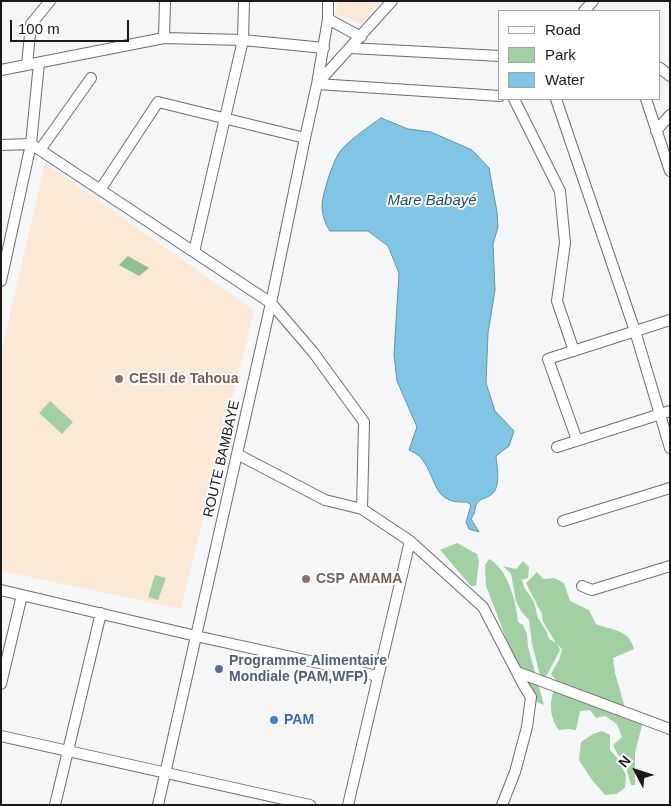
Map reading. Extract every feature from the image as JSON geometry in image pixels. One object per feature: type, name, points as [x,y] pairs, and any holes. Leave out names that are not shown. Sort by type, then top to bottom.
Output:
[{"type":"street","points":[[27,66],[32,24],[50,1]]},
{"type":"street","points":[[164,38],[165,1]]},
{"type":"street","points":[[194,252],[243,40],[244,1]]},
{"type":"street","name":"ROUTE BAMBAYE","points":[[158,805],[271,303],[324,48],[328,19],[328,1]]},
{"type":"street","points":[[317,84],[392,1]]},
{"type":"street","points":[[328,19],[361,36]]},
{"type":"street","points":[[1,70],[164,38],[243,40],[324,48]]},
{"type":"street","points":[[350,48],[498,56]]},
{"type":"street","points":[[1,282],[30,144],[39,63]]},
{"type":"street","points":[[40,150],[91,78]]},
{"type":"street","points":[[317,84],[498,96]]},
{"type":"street","points":[[514,100],[560,191],[564,243],[558,301],[574,351]]},
{"type":"street","points":[[556,100],[635,331],[665,412],[670,448]]},
{"type":"street","points":[[646,100],[670,171]]},
{"type":"street","points":[[100,190],[158,102],[305,138]]},
{"type":"street","points":[[656,131],[670,115]]},
{"type":"street","points":[[1,146],[30,144],[271,303],[313,352],[364,422],[362,509]]},
{"type":"street","points":[[578,440],[548,359],[670,320]]},
{"type":"street","points":[[557,447],[665,412]]},
{"type":"street","points":[[237,454],[325,500],[362,509],[410,541],[483,607],[531,697],[527,727],[515,772],[502,805]]},
{"type":"street","points":[[563,521],[670,488]]},
{"type":"street","points":[[348,805],[410,541]]},
{"type":"street","points":[[582,586],[592,590],[670,566]]},
{"type":"street","points":[[1,590],[378,676]]},
{"type":"street","points":[[1,684],[22,595]]},
{"type":"street","points":[[55,805],[101,613]]},
{"type":"street","points":[[516,672],[670,729]]},
{"type":"street","points":[[1,736],[165,771],[267,800],[310,805]]},
{"type":"shaded area","points":[[337,1],[380,1],[361,24],[336,14]]},
{"type":"shaded area","name":"CESII de Tahoua","points":[[45,163],[254,310],[181,609],[1,571],[1,353]]},
{"type":"green space","points":[[128,256],[149,268],[139,276],[119,265]]},
{"type":"green space","points":[[50,401],[73,422],[62,434],[39,413]]},
{"type":"green space","points":[[457,543],[477,554],[479,561],[476,586],[471,586],[440,550]]},
{"type":"green space","points":[[489,559],[501,570],[510,586],[518,622],[523,625],[527,634],[528,647],[544,705],[537,702],[521,677],[486,586],[485,565]]},
{"type":"green space","points":[[523,561],[529,567],[528,578],[522,580],[524,587],[534,602],[538,618],[549,639],[556,643],[543,622],[542,614],[526,583],[537,572],[543,579],[554,578],[564,583],[570,601],[589,610],[596,624],[624,634],[632,642],[634,649],[613,658],[615,673],[625,708],[644,717],[635,753],[635,785],[631,785],[624,760],[618,755],[613,745],[622,737],[617,724],[605,716],[596,718],[590,710],[580,711],[576,730],[559,730],[553,720],[551,701],[558,683],[551,674],[559,660],[562,649],[557,644],[560,650],[547,675],[541,679],[532,644],[529,620],[521,611],[516,601],[511,574],[503,566],[516,569]]},
{"type":"green space","points":[[155,575],[166,578],[158,600],[148,597]]},
{"type":"green space","points":[[602,731],[610,735],[610,750],[618,759],[626,775],[625,788],[616,794],[605,795],[579,760],[581,742],[593,734]]},
{"type":"water","name":"Mare Babayé","points":[[381,118],[408,129],[431,132],[472,150],[489,168],[498,227],[493,244],[495,290],[488,333],[486,383],[495,411],[514,431],[509,446],[496,456],[498,478],[496,489],[477,503],[471,519],[479,532],[469,529],[466,522],[471,505],[467,502],[456,502],[447,499],[442,495],[422,459],[409,450],[417,427],[397,381],[394,355],[399,273],[388,246],[368,231],[330,231],[323,215],[324,193],[336,158],[352,139]]},
{"type":"place","name":"CESII de Tahoua","points":[[119,379]]},
{"type":"place","name":"CSP AMAMA","points":[[306,579]]},
{"type":"place","name":"Programme Alimentaire Mondiale (PAM,WFP)","points":[[219,669]]},
{"type":"place","name":"PAM","points":[[274,720]]}]
